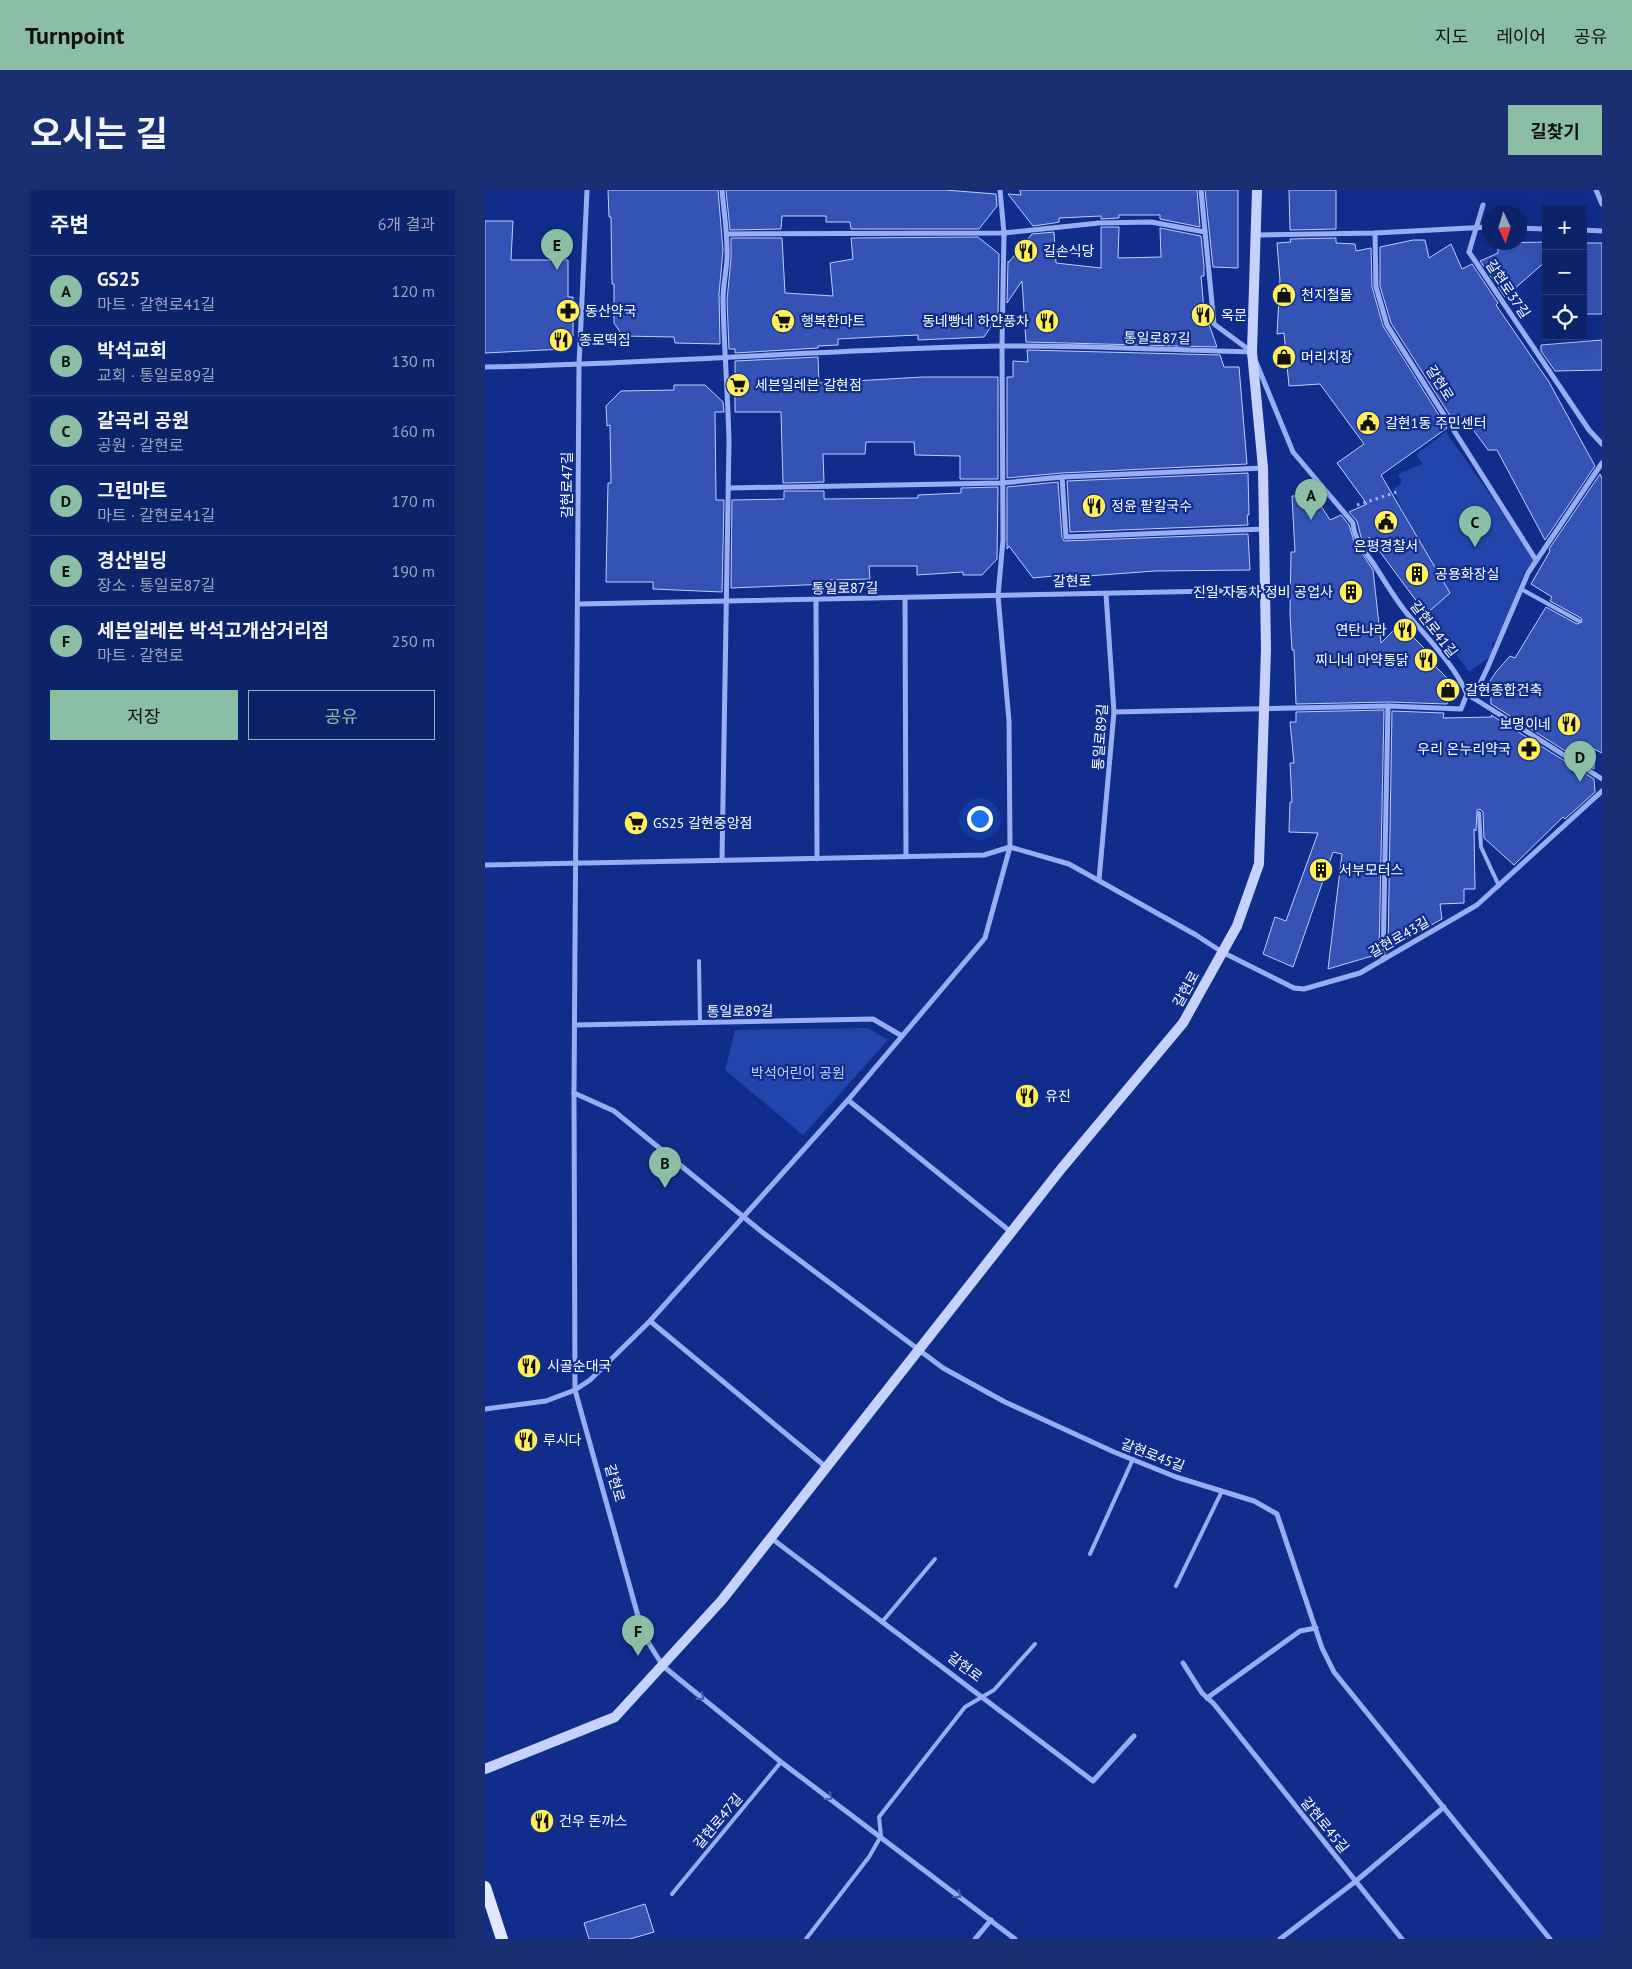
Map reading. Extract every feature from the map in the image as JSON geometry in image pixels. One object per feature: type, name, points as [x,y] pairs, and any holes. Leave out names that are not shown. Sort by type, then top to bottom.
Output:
[{"type":"main road","name":"갈현로","points":[[485,1769],[615,1717],[722,1600],[1061,1169],[1183,1023],[1237,926],[1259,864],[1266,649],[1263,468],[1252,352],[1257,190]]},
{"type":"main road","points":[[485,1887],[502,1939]]},
{"type":"street","points":[[579,365],[587,190]]},
{"type":"street","points":[[722,190],[727,234],[727,258],[723,288],[725,356],[729,399],[722,860]]},
{"type":"street","points":[[485,1409],[546,1401],[575,1390],[590,1380],[650,1321],[849,1100],[985,938],[1010,848],[1009,721],[998,596],[1003,540],[1002,346],[1004,233],[1001,190]]},
{"type":"street","points":[[1201,190],[1213,324],[1252,352]]},
{"type":"street","points":[[1596,190],[1602,204]]},
{"type":"street","points":[[1478,226],[1482,209]]},
{"type":"street","points":[[727,234],[1004,233],[1099,223],[1142,222],[1205,232]]},
{"type":"street","name":"갈현로37길","points":[[1478,226],[1469,252],[1589,430],[1602,444]]},
{"type":"street","points":[[1256,235],[1375,233],[1482,226]]},
{"type":"street","points":[[1527,228],[1542,229]]},
{"type":"street","points":[[1587,230],[1602,231]]},
{"type":"street","name":"갈현로","points":[[1375,233],[1376,287],[1387,325],[1536,560]]},
{"type":"street","name":"통일로87길","points":[[485,367],[579,365],[725,356],[1002,346],[1252,352]]},
{"type":"street","name":"갈현로41길","points":[[1252,352],[1293,452],[1353,523],[1353,534],[1408,615],[1433,644],[1462,683],[1467,694],[1602,779]]},
{"type":"street","name":"갈현로47길","points":[[578,604],[579,365]]},
{"type":"street","points":[[1473,698],[1528,572],[1602,464]]},
{"type":"street","points":[[729,488],[1002,483],[1062,477],[1263,468]]},
{"type":"street","points":[[1062,477],[1066,537],[1264,529]]},
{"type":"street","name":"갈현로","points":[[998,596],[1265,590]]},
{"type":"street","name":"통일로89길","points":[[1099,880],[1114,712],[1107,594]]},
{"type":"street","name":"통일로87길","points":[[578,604],[998,596]]},
{"type":"street","points":[[905,598],[906,857]]},
{"type":"street","points":[[816,600],[817,858]]},
{"type":"street","points":[[575,1390],[574,1093],[578,604]]},
{"type":"street","points":[[1114,712],[1388,706],[1461,709],[1467,694]]},
{"type":"street","points":[[1383,960],[1388,706]]},
{"type":"street","name":"갈현로43길","points":[[1222,952],[1294,988],[1304,989],[1360,973],[1477,905],[1602,791]]},
{"type":"street","points":[[485,865],[984,855],[1010,848],[1069,864],[1197,935],[1222,952]]},
{"type":"street","name":"통일로89길","points":[[575,1025],[873,1020],[902,1036]]},
{"type":"street","points":[[574,1093],[614,1111],[743,1216],[918,1350]]},
{"type":"street","points":[[849,1100],[1011,1232]]},
{"type":"street","points":[[650,1321],[826,1467]]},
{"type":"street","name":"갈현로45길","points":[[918,1350],[943,1368],[1005,1402],[1133,1459],[1176,1476],[1254,1501],[1277,1514],[1323,1648],[1334,1672],[1550,1939]]},
{"type":"street","name":"갈현로","points":[[575,1390],[643,1634],[663,1666]]},
{"type":"street","name":"갈현로","points":[[771,1538],[1093,1781],[1134,1736]]},
{"type":"street","points":[[1207,1698],[1300,1632],[1316,1628]]},
{"type":"street","name":"갈현로45길","points":[[1183,1663],[1207,1698],[1403,1939]]},
{"type":"street","points":[[663,1666],[781,1762],[1015,1939]]},
{"type":"street","points":[[1280,1939],[1356,1881],[1444,1807]]},
{"type":"street","points":[[975,1939],[991,1920]]},
{"type":"lane","points":[[1521,589],[1579,621]]},
{"type":"lane","points":[[1479,813],[1481,847],[1499,886]]},
{"type":"lane","points":[[699,961],[700,1023]]},
{"type":"lane","points":[[1090,1554],[1133,1459]]},
{"type":"lane","points":[[1176,1586],[1222,1491]]},
{"type":"lane","points":[[882,1622],[935,1559]]},
{"type":"lane","points":[[806,1939],[869,1857],[881,1836],[879,1817],[965,1707],[994,1690],[1035,1644]]},
{"type":"lane","name":"갈현로47길","points":[[672,1894],[781,1762]]},
{"type":"path","points":[[1342,510],[1397,492]]},
{"type":"green space","points":[[1446,432],[1536,560],[1524,572],[1500,638],[1492,643],[1493,655],[1469,672],[1426,614],[1415,534],[1393,490],[1402,482],[1398,474],[1422,464],[1416,454]]},
{"type":"green space","name":"박석어린이 공원","points":[[868,1028],[888,1040],[803,1135],[725,1070],[735,1030]]},
{"type":"building","points":[[608,190],[718,190],[723,250],[719,294],[720,344],[675,343],[674,337],[623,336],[614,323],[611,217],[609,217]]},
{"type":"building","points":[[726,190],[945,190],[996,194],[997,206],[979,229],[851,229],[850,222],[826,222],[826,216],[782,216],[781,229],[730,230]]},
{"type":"building","points":[[1020,190],[1197,190],[1200,227],[1160,219],[1160,215],[1119,215],[1119,218],[1101,219],[1101,216],[1059,218],[1059,222],[1033,226],[1008,194],[1021,195]]},
{"type":"building","points":[[1205,190],[1238,190],[1238,268],[1213,267]]},
{"type":"building","points":[[1289,190],[1336,190],[1336,229],[1290,230]]},
{"type":"building","points":[[485,221],[513,221],[511,260],[568,260],[568,297],[573,297],[573,336],[564,349],[485,353]]},
{"type":"building","points":[[1101,227],[1119,227],[1118,258],[1161,257],[1160,228],[1201,236],[1204,266],[1204,276],[1201,276],[1204,310],[1217,347],[1026,342],[1022,281],[1007,303],[1008,261],[1032,234],[1054,232],[1056,263],[1101,268]]},
{"type":"building","points":[[978,237],[999,254],[998,316],[984,337],[918,340],[918,335],[875,337],[838,339],[838,345],[818,346],[818,348],[735,353],[735,349],[729,349],[727,300],[731,238],[782,238],[785,293],[833,296],[830,263],[853,259],[851,238]]},
{"type":"building","points":[[1336,238],[1336,243],[1355,244],[1356,251],[1371,248],[1372,287],[1383,326],[1447,428],[1381,475],[1450,593],[1426,614],[1369,537],[1370,552],[1361,537],[1357,521],[1349,512],[1367,504],[1337,463],[1364,444],[1320,384],[1289,386],[1284,333],[1277,334],[1280,280],[1277,243],[1291,242],[1290,239]]},
{"type":"building","points":[[1413,240],[1425,240],[1429,258],[1451,244],[1462,269],[1472,264],[1498,303],[1496,305],[1549,382],[1595,466],[1545,540],[1497,450],[1488,450],[1463,416],[1454,422],[1391,323],[1380,286],[1380,247]]},
{"type":"building","points":[[1527,242],[1542,242],[1542,265],[1505,297],[1480,261],[1498,253],[1498,250],[1527,250]]},
{"type":"building","points":[[1587,243],[1602,243],[1602,314],[1587,314]]},
{"type":"building","points":[[1602,340],[1602,370],[1555,371],[1541,351],[1541,345]]},
{"type":"building","points":[[1027,350],[1220,355],[1224,367],[1239,367],[1247,464],[1062,473],[1007,478],[1007,377],[1013,377],[1013,361],[1028,362]]},
{"type":"building","points":[[818,357],[819,383],[923,377],[998,377],[998,479],[960,479],[960,456],[915,455],[914,442],[866,442],[865,454],[823,454],[824,482],[783,483],[781,412],[735,412],[735,361]]},
{"type":"building","points":[[674,385],[705,385],[723,402],[724,412],[715,412],[716,500],[724,500],[722,592],[653,589],[653,582],[606,582],[608,483],[611,483],[610,425],[607,426],[606,406],[621,391],[674,390]]},
{"type":"building","points":[[1248,473],[1248,525],[1070,532],[1067,481]]},
{"type":"building","points":[[1600,474],[1602,479],[1602,753],[1594,749],[1594,769],[1491,704],[1490,681],[1510,656],[1515,658],[1546,607],[1577,624],[1582,622],[1581,618],[1550,601],[1552,597],[1531,584],[1550,551],[1549,549]]},
{"type":"building","points":[[1058,482],[1062,537],[1064,541],[1248,534],[1250,570],[1155,571],[1074,577],[1074,574],[1033,578],[1009,546],[1007,549],[1007,487]]},
{"type":"building","points":[[998,487],[997,559],[982,575],[963,575],[963,572],[917,575],[917,566],[869,566],[870,579],[829,580],[829,584],[731,588],[732,500],[784,499],[784,491],[824,491],[824,499],[918,498],[918,495],[961,493],[961,488]]},
{"type":"building","points":[[1314,495],[1330,520],[1341,515],[1349,525],[1354,541],[1373,570],[1381,643],[1400,624],[1427,651],[1423,654],[1452,683],[1447,704],[1388,702],[1296,704],[1294,650],[1292,650],[1290,614],[1291,552],[1295,552],[1292,496]]},
{"type":"building","points":[[1384,710],[1379,954],[1328,969],[1342,854],[1333,852],[1293,967],[1263,954],[1275,917],[1286,921],[1318,833],[1289,832],[1290,802],[1292,802],[1290,763],[1294,763],[1290,722],[1296,722],[1296,712]]},
{"type":"building","points":[[1392,711],[1444,713],[1443,718],[1492,717],[1491,715],[1594,779],[1595,792],[1565,819],[1563,817],[1514,865],[1484,838],[1483,812],[1480,809],[1477,810],[1476,831],[1474,829],[1475,889],[1464,889],[1464,903],[1440,904],[1442,919],[1388,949]]},
{"type":"building","points":[[645,1904],[654,1932],[630,1939],[589,1939],[584,1923]]},
{"type":"place","name":"길손식당","points":[[1026,251]]},
{"type":"place","name":"경산빌딩","points":[[557,270]]},
{"type":"place","name":"천지철물","points":[[1284,295]]},
{"type":"place","name":"동산약국","points":[[568,311]]},
{"type":"place","name":"옥문","points":[[1203,315]]},
{"type":"place","name":"행복한마트","points":[[783,321]]},
{"type":"place","name":"동네빵네 하얀풍차","points":[[1047,321]]},
{"type":"place","name":"종로떡집","points":[[561,340]]},
{"type":"place","name":"머리치장","points":[[1284,357]]},
{"type":"place","name":"세븐일레븐 갈현점","points":[[738,385]]},
{"type":"place","name":"갈현1동 주민센터","points":[[1368,423]]},
{"type":"place","name":"정윤 팥칼국수","points":[[1094,506]]},
{"type":"place","name":"GS25","points":[[1311,520]]},
{"type":"place","name":"은평경찰서","points":[[1386,522]]},
{"type":"place","name":"갈곡리 공원","points":[[1475,547]]},
{"type":"place","name":"공용화장실","points":[[1417,574]]},
{"type":"place","name":"진일 자동차 정비 공업사","points":[[1351,592]]},
{"type":"place","name":"연탄나라","points":[[1405,630]]},
{"type":"place","name":"찌니네 마약통닭","points":[[1426,660]]},
{"type":"place","name":"갈현종합건축","points":[[1448,690]]},
{"type":"place","name":"보명이네","points":[[1569,724]]},
{"type":"place","name":"우리 온누리약국","points":[[1529,749]]},
{"type":"place","name":"그린마트","points":[[1580,782]]},
{"type":"place","name":"GS25 갈현중앙점","points":[[636,823]]},
{"type":"place","name":"서부모터스","points":[[1321,870]]},
{"type":"place","name":"유진","points":[[1027,1096]]},
{"type":"place","name":"박석교회","points":[[665,1188]]},
{"type":"place","name":"시골순대국","points":[[529,1366]]},
{"type":"place","name":"루시다","points":[[526,1440]]},
{"type":"place","name":"세븐일레븐 박석고개삼거리점","points":[[638,1656]]},
{"type":"place","name":"건우 돈까스","points":[[542,1821]]}]
